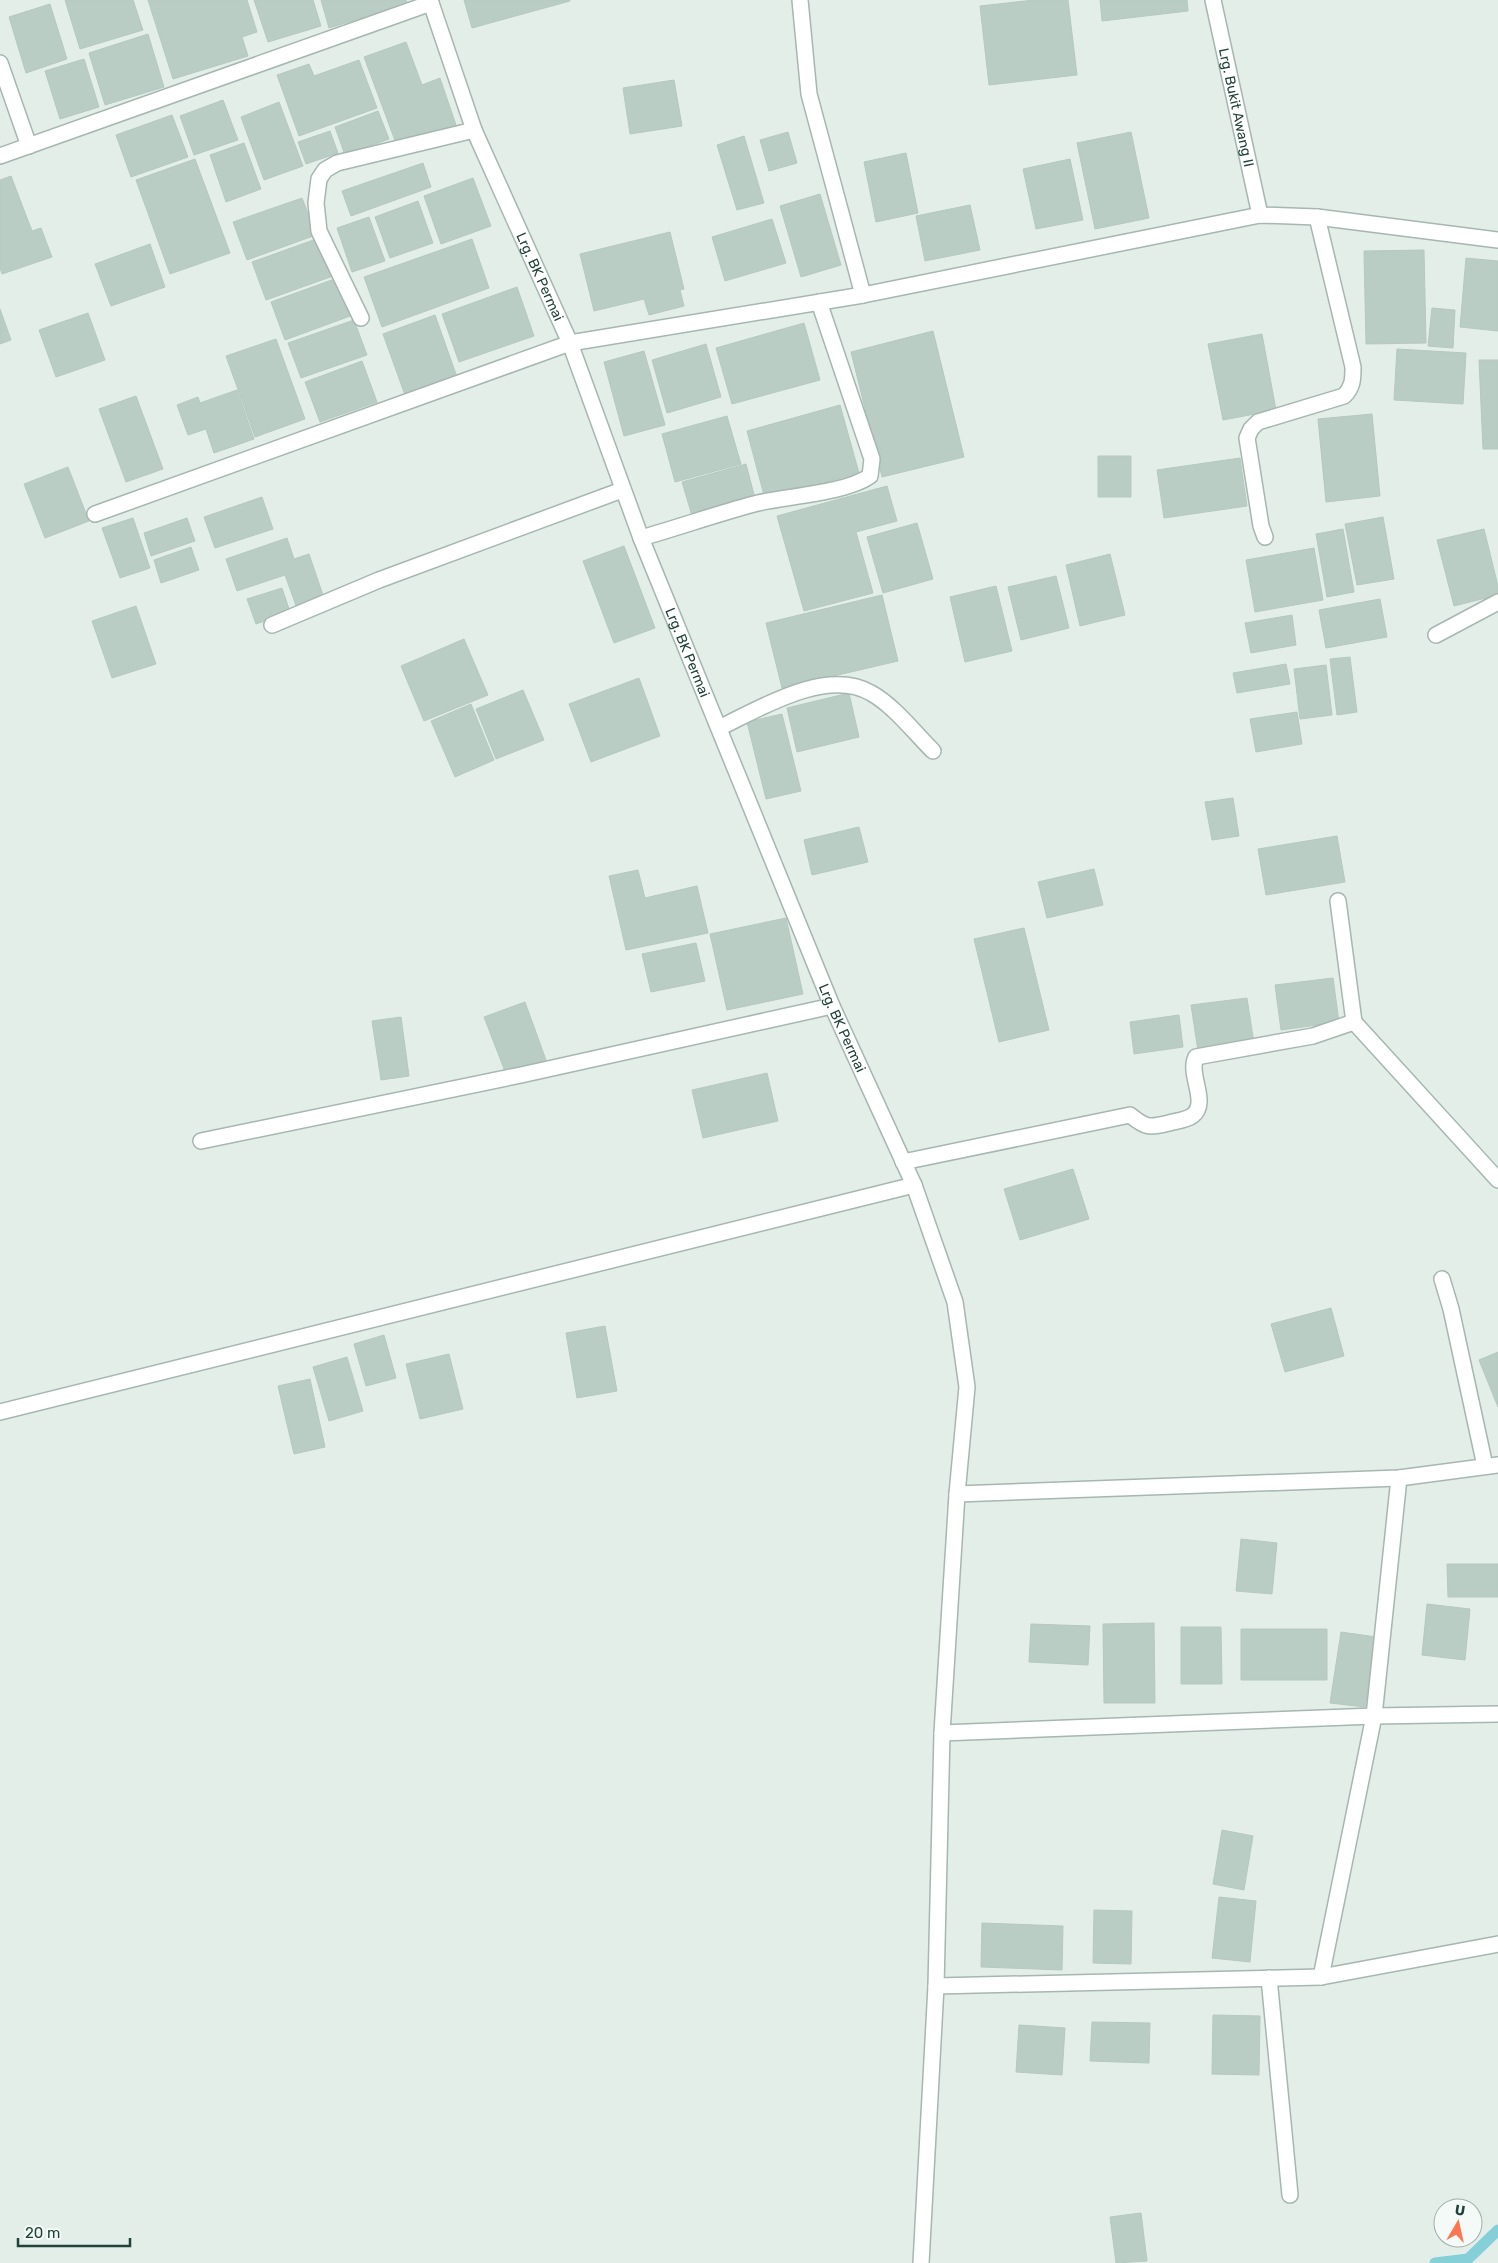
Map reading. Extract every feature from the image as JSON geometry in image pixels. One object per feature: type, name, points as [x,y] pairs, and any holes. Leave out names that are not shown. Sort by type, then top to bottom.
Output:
[{"type":"street","points":[[800,0],[809,94],[863,295]]},
{"type":"street","name":"Lrg. Bukit Awang II","points":[[1213,0],[1260,215]]},
{"type":"street","points":[[0,156],[431,2]]},
{"type":"street","name":"Lrg. BK Permai","points":[[431,2],[474,130],[570,342],[622,490],[641,538],[832,1006],[914,1185],[955,1302],[967,1387],[957,1494],[942,1733],[936,1986],[921,2263]]},
{"type":"street","points":[[0,63],[29,146]]},
{"type":"street","points":[[360,318],[319,231],[316,203],[319,179],[325,170],[337,163],[474,130]]},
{"type":"street","points":[[95,514],[570,342],[863,295],[1260,215],[1317,217],[1498,240]]},
{"type":"street","points":[[1265,537],[1260,526],[1247,438],[1251,429],[1258,422],[1344,396],[1350,390],[1353,378],[1353,367],[1317,217]]},
{"type":"street","points":[[641,538],[758,503],[848,486],[870,476],[872,459],[819,302]]},
{"type":"street","points":[[272,625],[379,580],[622,490]]},
{"type":"street","points":[[1436,635],[1498,602]]},
{"type":"street","points":[[718,728],[795,692],[828,686],[853,686],[872,693],[900,717],[933,751]]},
{"type":"street","points":[[1338,901],[1354,1022],[1498,1180]]},
{"type":"street","points":[[201,1142],[521,1075],[832,1006]]},
{"type":"street","points":[[903,1162],[1130,1115],[1143,1125],[1153,1127],[1191,1117],[1198,1109],[1199,1100],[1192,1066],[1196,1057],[1312,1036],[1354,1022]]},
{"type":"street","points":[[0,1412],[914,1185]]},
{"type":"street","points":[[957,1494],[1400,1478],[1492,1465],[1442,1279]]},
{"type":"street","points":[[1321,1977],[1374,1716],[1400,1478]]},
{"type":"street","points":[[942,1733],[1374,1716],[1498,1714]]},
{"type":"street","points":[[936,1986],[1321,1977],[1498,1944]]},
{"type":"street","points":[[1270,1978],[1290,2195]]},
{"type":"building","points":[[65,0],[133,0],[143,30],[80,49]]},
{"type":"building","points":[[148,0],[247,0],[257,32],[242,37],[248,56],[173,79]]},
{"type":"building","points":[[254,0],[313,0],[321,26],[268,42]]},
{"type":"building","points":[[321,0],[406,0],[408,4],[329,28]]},
{"type":"building","points":[[464,0],[570,0],[570,1],[472,28]]},
{"type":"building","points":[[1034,0],[1068,0],[1077,75],[989,85],[980,6]]},
{"type":"building","points":[[1100,0],[1187,0],[1188,11],[1102,21]]},
{"type":"building","points":[[50,4],[67,59],[26,73],[9,17]]},
{"type":"building","points":[[148,34],[164,87],[105,105],[89,53]]},
{"type":"building","points":[[406,42],[422,85],[440,78],[456,125],[397,146],[364,57]]},
{"type":"building","points":[[84,59],[99,107],[60,119],[45,71]]},
{"type":"building","points":[[359,60],[377,108],[299,136],[277,75],[309,64],[314,76]]},
{"type":"building","points":[[674,80],[682,126],[630,134],[623,88]]},
{"type":"building","points":[[223,100],[238,140],[194,155],[180,116]]},
{"type":"building","points":[[279,102],[303,166],[264,180],[241,117]]},
{"type":"building","points":[[378,111],[389,139],[345,155],[335,127]]},
{"type":"building","points":[[172,115],[188,157],[131,177],[116,135]]},
{"type":"building","points":[[330,131],[338,153],[306,164],[298,142]]},
{"type":"building","points":[[788,132],[797,163],[769,171],[760,140]]},
{"type":"building","points":[[1131,132],[1149,218],[1095,229],[1077,143]]},
{"type":"building","points":[[744,136],[764,203],[737,210],[717,145]]},
{"type":"building","points":[[244,143],[261,189],[226,202],[210,155]]},
{"type":"building","points":[[906,153],[918,213],[876,222],[864,162]]},
{"type":"building","points":[[195,159],[230,253],[170,274],[136,180]]},
{"type":"building","points":[[1070,159],[1083,220],[1036,229],[1023,169]]},
{"type":"building","points":[[423,163],[431,187],[351,216],[342,191]]},
{"type":"building","points":[[11,176],[32,231],[41,228],[52,257],[2,274],[0,268],[0,180]]},
{"type":"building","points":[[473,178],[491,226],[441,244],[424,196]]},
{"type":"building","points":[[820,194],[841,265],[801,277],[780,206]]},
{"type":"building","points":[[302,198],[316,235],[247,260],[233,222]]},
{"type":"building","points":[[418,201],[433,243],[390,258],[375,217]]},
{"type":"building","points":[[970,205],[980,250],[925,261],[916,216]]},
{"type":"building","points":[[369,217],[385,261],[352,272],[337,228]]},
{"type":"building","points":[[772,219],[786,263],[725,281],[712,237]]},
{"type":"building","points":[[670,232],[684,289],[680,290],[684,306],[649,315],[644,299],[594,311],[580,254]]},
{"type":"building","points":[[319,238],[333,276],[266,300],[252,262]]},
{"type":"building","points":[[472,239],[489,288],[382,327],[364,277]]},
{"type":"building","points":[[150,244],[165,287],[111,306],[95,264]]},
{"type":"building","points":[[1424,250],[1426,343],[1366,344],[1364,251]]},
{"type":"building","points":[[1466,258],[1498,261],[1498,331],[1460,327]]},
{"type":"building","points":[[340,277],[353,315],[285,340],[271,302]]},
{"type":"building","points":[[517,287],[534,336],[459,362],[442,314]]},
{"type":"building","points":[[1432,308],[1455,310],[1453,348],[1428,346]]},
{"type":"building","points":[[0,309],[11,340],[0,344]]},
{"type":"building","points":[[88,313],[105,360],[56,377],[39,330]]},
{"type":"building","points":[[435,315],[457,377],[405,395],[383,334]]},
{"type":"building","points":[[354,320],[367,355],[301,378],[288,343]]},
{"type":"building","points":[[804,323],[820,380],[732,404],[716,348]]},
{"type":"building","points":[[933,331],[964,457],[882,477],[851,352]]},
{"type":"building","points":[[1262,334],[1276,410],[1223,420],[1208,344]]},
{"type":"building","points":[[276,339],[305,419],[255,437],[226,356]]},
{"type":"building","points":[[706,344],[721,397],[667,413],[652,360]]},
{"type":"building","points":[[1397,349],[1466,353],[1463,404],[1394,400]]},
{"type":"building","points":[[644,351],[665,425],[624,436],[604,362]]},
{"type":"building","points":[[1479,360],[1498,360],[1498,449],[1483,449]]},
{"type":"building","points":[[362,361],[377,402],[320,422],[305,382]]},
{"type":"building","points":[[237,390],[254,439],[214,453],[206,429],[188,435],[177,405],[198,397],[200,403]]},
{"type":"building","points":[[136,396],[163,469],[126,482],[99,409]]},
{"type":"building","points":[[840,405],[859,473],[765,499],[747,431]]},
{"type":"building","points":[[1372,414],[1380,496],[1326,502],[1318,419]]},
{"type":"building","points":[[727,416],[741,464],[675,482],[662,434]]},
{"type":"building","points":[[1098,456],[1131,456],[1131,497],[1098,497]]},
{"type":"building","points":[[1240,458],[1247,506],[1164,518],[1157,470]]},
{"type":"building","points":[[746,464],[756,502],[693,519],[682,482]]},
{"type":"building","points":[[68,467],[89,521],[45,538],[24,484]]},
{"type":"building","points":[[887,486],[897,521],[856,532],[873,593],[804,611],[777,516]]},
{"type":"building","points":[[262,497],[273,529],[215,548],[204,517]]},
{"type":"building","points":[[1383,517],[1394,579],[1357,585],[1345,524]]},
{"type":"building","points":[[133,518],[150,568],[120,578],[102,528]]},
{"type":"building","points":[[187,518],[195,541],[151,556],[144,533]]},
{"type":"building","points":[[917,523],[933,579],[883,593],[867,537]]},
{"type":"building","points":[[1343,529],[1354,592],[1327,597],[1316,534]]},
{"type":"building","points":[[1484,529],[1498,586],[1498,595],[1454,606],[1437,540]]},
{"type":"building","points":[[287,538],[294,559],[309,554],[325,601],[298,611],[285,575],[237,591],[226,559]]},
{"type":"building","points":[[624,546],[655,628],[614,643],[583,561]]},
{"type":"building","points":[[191,547],[199,570],[161,583],[154,560]]},
{"type":"building","points":[[1314,548],[1323,600],[1255,612],[1246,560]]},
{"type":"building","points":[[1110,554],[1125,615],[1080,626],[1066,565]]},
{"type":"building","points":[[1056,576],[1069,628],[1021,640],[1008,587]]},
{"type":"building","points":[[996,586],[1012,651],[965,662],[950,597]]},
{"type":"building","points":[[282,588],[290,612],[256,624],[247,599]]},
{"type":"building","points":[[882,595],[898,661],[782,688],[766,623]]},
{"type":"building","points":[[1380,599],[1387,637],[1326,648],[1319,610]]},
{"type":"building","points":[[136,606],[156,664],[112,678],[92,621]]},
{"type":"building","points":[[1292,615],[1296,645],[1251,653],[1245,623]]},
{"type":"building","points":[[464,639],[488,695],[424,721],[401,666]]},
{"type":"building","points":[[1350,657],[1357,712],[1337,715],[1330,659]]},
{"type":"building","points":[[1286,664],[1290,684],[1237,693],[1233,673]]},
{"type":"building","points":[[1326,665],[1332,715],[1300,719],[1294,669]]},
{"type":"building","points":[[639,678],[660,736],[591,762],[569,704]]},
{"type":"building","points":[[523,690],[544,740],[496,759],[476,709]]},
{"type":"building","points":[[849,693],[859,737],[797,752],[787,708]]},
{"type":"building","points":[[471,704],[494,760],[455,777],[431,721]]},
{"type":"building","points":[[1297,712],[1302,744],[1256,752],[1250,719]]},
{"type":"building","points":[[782,714],[801,791],[766,799],[747,722]]},
{"type":"building","points":[[1233,798],[1239,836],[1212,840],[1205,802]]},
{"type":"building","points":[[859,827],[868,862],[812,875],[804,840]]},
{"type":"building","points":[[1337,836],[1345,882],[1266,895],[1258,849]]},
{"type":"building","points":[[1094,869],[1103,905],[1047,918],[1038,882]]},
{"type":"building","points":[[638,870],[645,898],[697,886],[708,933],[626,950],[609,876]]},
{"type":"building","points":[[786,918],[803,994],[727,1010],[710,934]]},
{"type":"building","points":[[1024,928],[1049,1030],[999,1042],[974,939]]},
{"type":"building","points":[[696,943],[705,981],[651,992],[642,954]]},
{"type":"building","points":[[1333,978],[1339,1022],[1281,1030],[1275,985]]},
{"type":"building","points":[[1247,998],[1254,1043],[1198,1051],[1191,1005]]},
{"type":"building","points":[[525,1002],[546,1060],[506,1074],[484,1017]]},
{"type":"building","points":[[1179,1015],[1183,1047],[1134,1054],[1130,1022]]},
{"type":"building","points":[[401,1017],[409,1076],[381,1080],[372,1021]]},
{"type":"building","points":[[767,1073],[778,1121],[703,1138],[692,1090]]},
{"type":"building","points":[[1073,1169],[1089,1219],[1020,1240],[1004,1189]]},
{"type":"building","points":[[1331,1308],[1344,1356],[1285,1372],[1271,1324]]},
{"type":"building","points":[[605,1326],[617,1391],[577,1398],[566,1333]]},
{"type":"building","points":[[384,1335],[396,1378],[366,1386],[354,1344]]},
{"type":"building","points":[[1498,1352],[1498,1407],[1479,1360]]},
{"type":"building","points":[[449,1354],[463,1409],[420,1419],[406,1364]]},
{"type":"building","points":[[347,1357],[363,1411],[329,1421],[313,1367]]},
{"type":"building","points":[[310,1379],[325,1447],[294,1454],[278,1386]]},
{"type":"building","points":[[1241,1539],[1277,1543],[1272,1594],[1236,1591]]},
{"type":"building","points":[[1447,1564],[1498,1564],[1498,1597],[1448,1597]]},
{"type":"building","points":[[1427,1604],[1470,1609],[1465,1660],[1422,1655]]},
{"type":"building","points":[[1154,1623],[1155,1703],[1104,1703],[1103,1624]]},
{"type":"building","points":[[1031,1624],[1090,1626],[1088,1665],[1029,1662]]},
{"type":"building","points":[[1181,1627],[1221,1627],[1222,1684],[1181,1684]]},
{"type":"building","points":[[1241,1629],[1327,1629],[1327,1680],[1241,1680]]},
{"type":"building","points":[[1341,1632],[1376,1637],[1365,1707],[1330,1703]]},
{"type":"building","points":[[1222,1830],[1253,1836],[1244,1890],[1213,1884]]},
{"type":"building","points":[[1219,1897],[1256,1901],[1250,1962],[1212,1958]]},
{"type":"building","points":[[1094,1910],[1132,1911],[1131,1964],[1093,1963]]},
{"type":"building","points":[[982,1923],[1063,1926],[1062,1970],[981,1967]]},
{"type":"building","points":[[1213,2015],[1260,2016],[1259,2075],[1212,2074]]},
{"type":"building","points":[[1092,2022],[1150,2023],[1149,2063],[1090,2061]]},
{"type":"building","points":[[1019,2025],[1065,2028],[1062,2075],[1016,2072]]},
{"type":"building","points":[[1141,2213],[1147,2261],[1116,2263],[1110,2217]]},
{"type":"waterway","points":[[1435,2263],[1468,2259],[1498,2230]]}]
